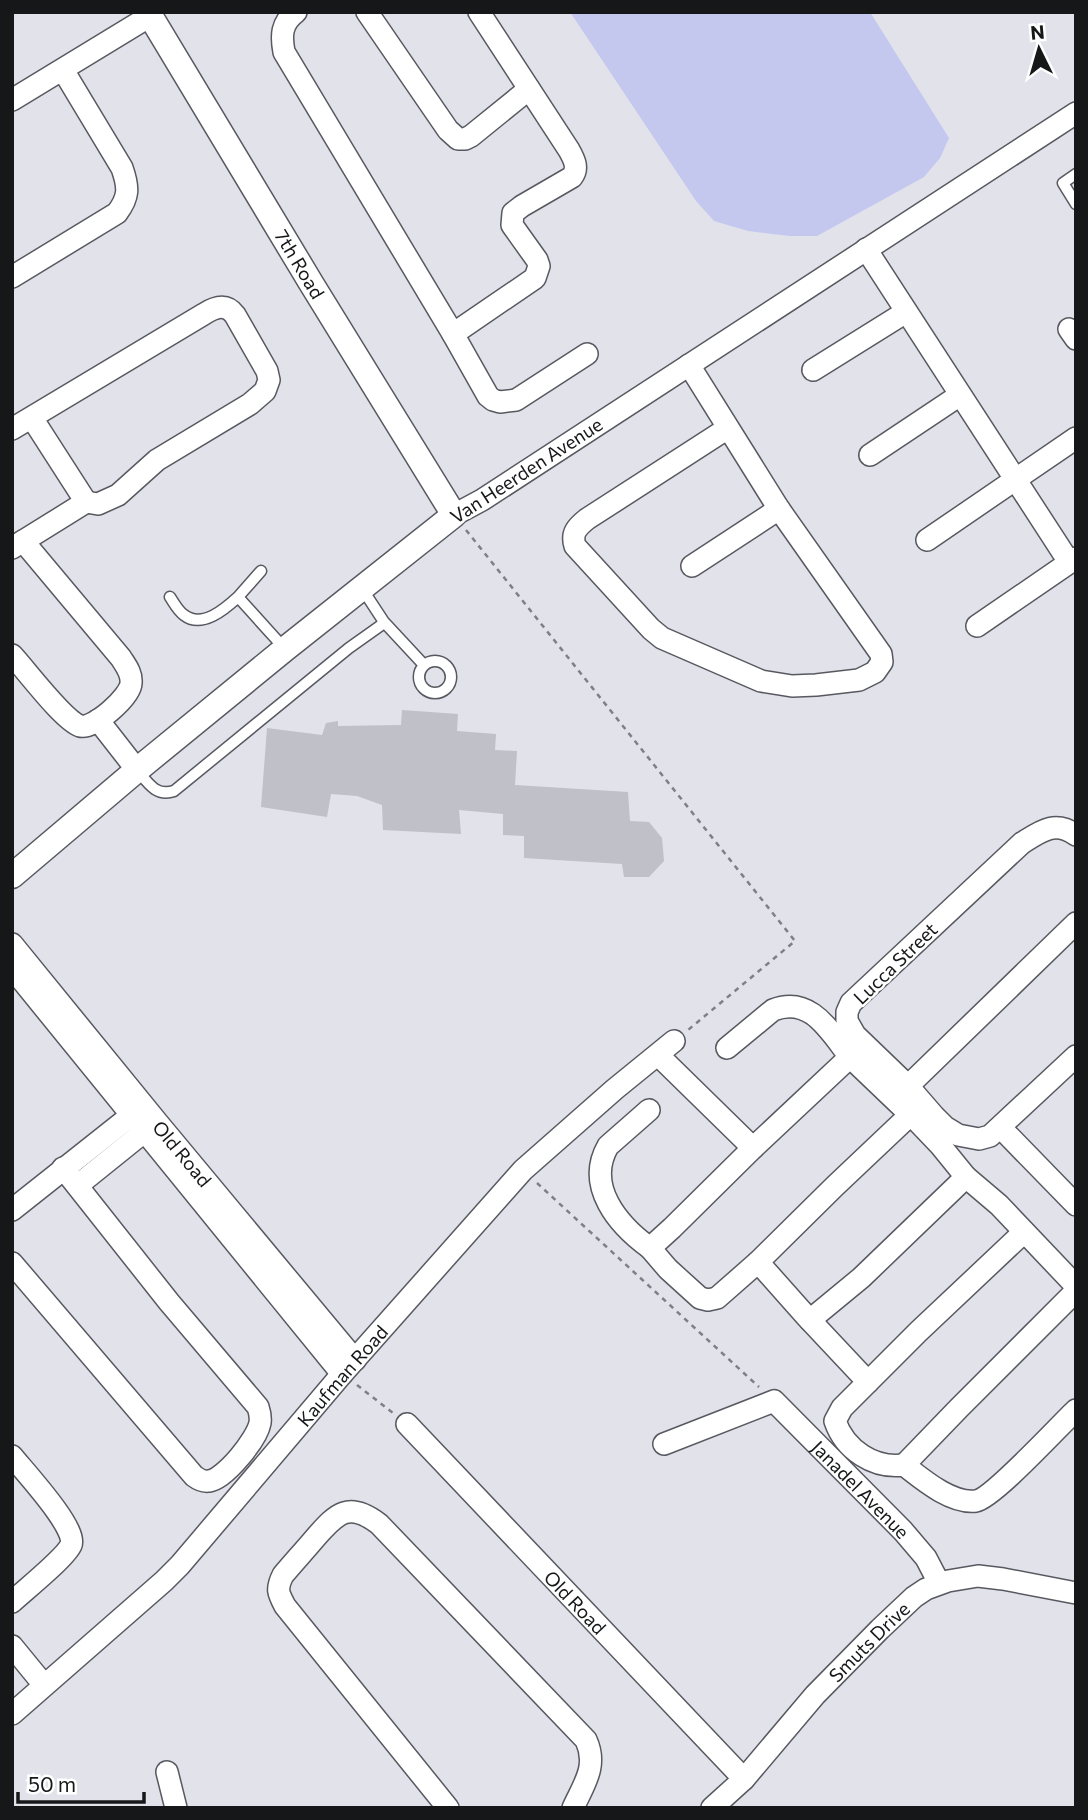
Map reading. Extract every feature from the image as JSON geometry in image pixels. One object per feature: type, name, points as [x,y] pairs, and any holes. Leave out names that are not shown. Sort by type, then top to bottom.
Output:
[{"type":"street","points":[[296,12],[284,24],[281,33],[284,52],[488,396],[500,402],[516,400],[587,354]]},
{"type":"street","points":[[367,12],[448,130],[458,139],[471,135],[529,89]]},
{"type":"street","points":[[453,334],[535,278],[539,267],[537,260],[512,225],[513,213],[572,177],[576,165],[569,150],[479,12]]},
{"type":"street","points":[[12,100],[151,13]]},
{"type":"street","name":"7th Road","points":[[151,13],[318,294],[454,515]]},
{"type":"street","points":[[12,276],[117,214],[127,194],[127,182],[122,168],[63,70]]},
{"type":"street","name":"Van Heerden Avenue","points":[[12,876],[360,587],[454,515],[482,500],[1076,113]]},
{"type":"street","points":[[866,249],[1015,481],[1073,560],[977,626]]},
{"type":"street","points":[[12,429],[210,310],[224,307],[231,310],[267,372],[268,385],[261,396],[250,404],[157,460],[118,495],[98,504],[86,502],[18,545],[128,669],[132,680],[129,691],[98,720],[84,727],[70,719],[12,655]]},
{"type":"street","points":[[813,370],[906,312]]},
{"type":"street","points":[[689,365],[779,509],[881,654],[881,664],[872,675],[859,680],[792,686],[769,683],[671,643],[651,629],[575,546],[575,531],[587,519],[728,428]]},
{"type":"street","points":[[870,454],[960,395]]},
{"type":"street","points":[[32,418],[86,502]]},
{"type":"street","points":[[927,540],[1076,438]]},
{"type":"street","points":[[692,566],[779,509]]},
{"type":"street","points":[[98,720],[137,770]]},
{"type":"street","name":"Lucca Street","points":[[1001,1128],[987,1138],[979,1139],[958,1135],[945,1127],[850,1029],[847,1012],[851,1003],[1022,843],[1043,830],[1058,827],[1067,828],[1076,835]]},
{"type":"street","points":[[908,1086],[1076,923]]},
{"type":"street","name":"Old Road","points":[[12,944],[144,1118]]},
{"type":"street","name":"Old Road","points":[[12,968],[144,1118],[349,1367]]},
{"type":"street","points":[[727,1048],[774,1010],[796,1006],[812,1013],[850,1057],[940,1145],[966,1177],[999,1205],[1076,1286]]},
{"type":"street","name":"Kaufman Road","points":[[12,1714],[180,1565],[349,1367],[523,1170],[674,1041]]},
{"type":"street","points":[[658,1055],[753,1148]]},
{"type":"street","points":[[1076,1056],[1001,1128],[1076,1205]]},
{"type":"street","points":[[649,1248],[850,1057]]},
{"type":"street","points":[[649,1110],[608,1146],[604,1154],[601,1186],[611,1209],[624,1226],[703,1300],[717,1298],[758,1262],[910,1115]]},
{"type":"street","points":[[12,1210],[64,1168],[144,1118]]},
{"type":"street","points":[[78,1185],[144,1118]]},
{"type":"street","points":[[12,1263],[194,1476],[207,1482],[213,1480],[229,1468],[248,1446],[260,1425],[258,1407],[169,1302],[64,1168]]},
{"type":"street","points":[[810,1320],[861,1278],[966,1177]]},
{"type":"street","points":[[1024,1232],[842,1408],[835,1421],[843,1438],[853,1450],[873,1462],[891,1467],[904,1465],[1076,1291]]},
{"type":"street","points":[[758,1262],[868,1382]]},
{"type":"street","points":[[664,1444],[774,1401]]},
{"type":"street","name":"Janadel Avenue","points":[[774,1401],[903,1531],[926,1558],[939,1583]]},
{"type":"street","points":[[904,1465],[921,1479],[949,1495],[973,1501],[983,1499],[1076,1410]]},
{"type":"street","name":"Old Road","points":[[407,1424],[744,1779]]},
{"type":"street","points":[[12,1456],[62,1517],[72,1539],[64,1554],[12,1602]]},
{"type":"street","points":[[448,1808],[278,1594],[278,1584],[283,1575],[333,1518],[344,1513],[356,1511],[367,1514],[379,1524],[586,1740],[590,1749],[591,1766],[573,1808]]},
{"type":"street","name":"Smuts Drive","points":[[712,1808],[744,1779],[815,1695],[914,1597],[939,1583],[978,1576],[1076,1593]]},
{"type":"street","points":[[12,1646],[44,1685]]},
{"type":"street","points":[[167,1772],[176,1808]]},
{"type":"lane","points":[[1076,174],[1063,183],[1076,204]]},
{"type":"lane","points":[[170,597],[181,614],[194,620],[213,616],[238,597],[261,571]]},
{"type":"lane","points":[[360,587],[384,622],[424,665]]},
{"type":"lane","points":[[238,597],[285,649]]},
{"type":"lane","points":[[137,770],[159,792],[163,794],[174,791],[384,622]]},
{"type":"path","points":[[454,515],[795,941],[674,1041]]},
{"type":"path","points":[[523,1170],[774,1401]]},
{"type":"path","points":[[349,1367],[407,1424]]},
{"type":"shaded area","points":[[570,12],[870,12],[949,138],[940,158],[924,177],[817,236],[748,231],[714,221],[696,201]]},
{"type":"building","points":[[402,710],[458,714],[457,731],[496,734],[495,750],[517,751],[515,785],[628,792],[630,821],[649,822],[662,838],[664,861],[649,877],[624,877],[622,864],[524,858],[524,836],[503,835],[503,814],[459,810],[461,834],[383,830],[382,805],[357,796],[331,794],[327,817],[261,807],[267,728],[322,735],[326,723],[338,721],[338,726],[401,725]]}]
